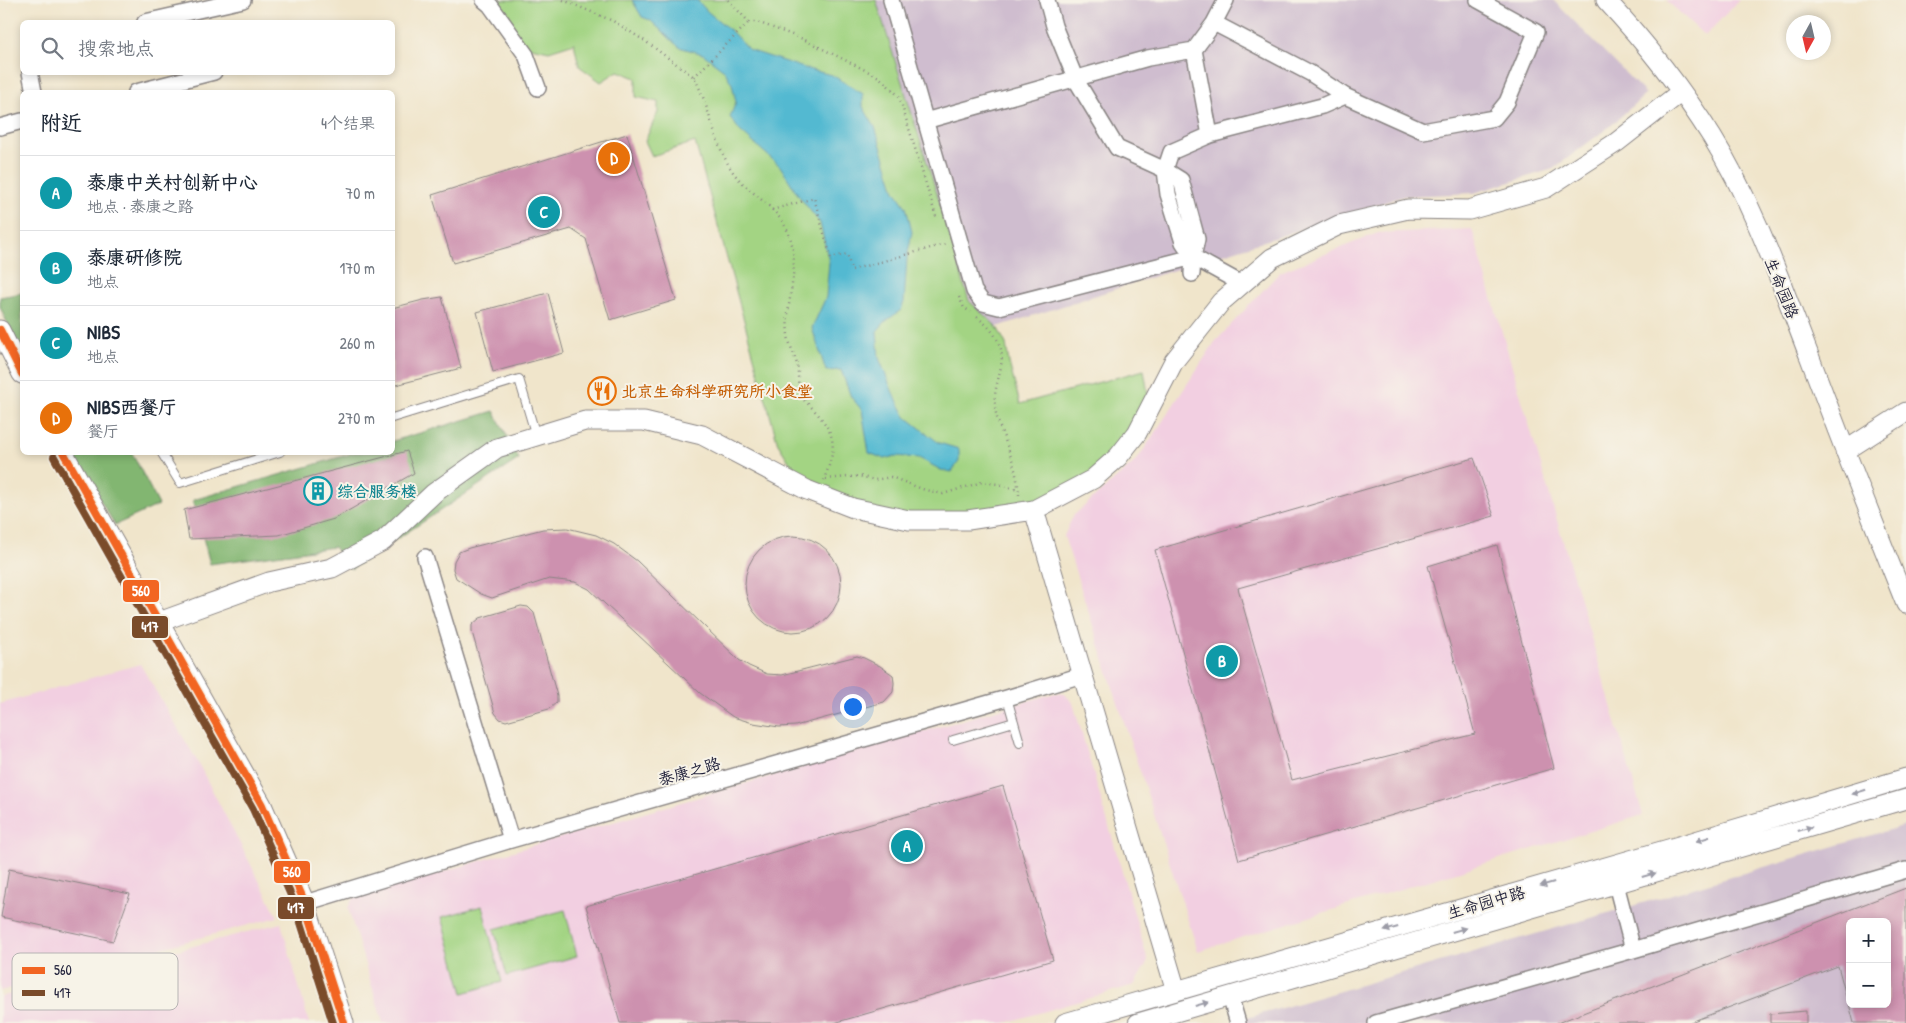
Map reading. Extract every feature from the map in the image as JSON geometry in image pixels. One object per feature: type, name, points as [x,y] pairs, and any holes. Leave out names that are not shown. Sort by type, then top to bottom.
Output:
[{"type":"street","points":[[154,20],[243,0]]},
{"type":"street","points":[[484,0],[490,5],[526,55],[538,88]]},
{"type":"street","points":[[892,0],[974,291],[983,303],[999,307],[1193,257],[1242,284]]},
{"type":"street","points":[[1046,0],[1054,26],[1076,80],[1117,148],[1165,170],[1181,180],[1197,239],[1192,274]]},
{"type":"street","points":[[925,121],[1076,80],[1148,58],[1194,50],[1214,23],[1226,0]]},
{"type":"street","points":[[1214,23],[1310,73],[1345,96],[1422,131],[1494,118],[1507,102],[1536,32],[1478,0]]},
{"type":"street","name":"生命园路","points":[[1606,0],[1645,44],[1681,92],[1712,138],[1739,188],[1761,234],[1906,604]]},
{"type":"street","points":[[1194,50],[1210,136]]},
{"type":"street","points":[[31,75],[34,90]]},
{"type":"street","points":[[144,90],[202,75]]},
{"type":"street","points":[[159,622],[269,582],[332,568],[383,541],[434,494],[497,448],[585,421],[644,421],[702,435],[822,487],[853,508],[909,520],[968,520],[1027,511],[1093,479],[1118,457],[1137,432],[1174,361],[1221,302],[1272,258],[1339,225],[1408,209],[1469,210],[1546,188],[1618,142],[1681,92]]},
{"type":"street","points":[[1165,170],[1171,152],[1210,136],[1322,106],[1345,96]]},
{"type":"street","points":[[0,127],[20,122]]},
{"type":"street","points":[[0,330],[20,370]]},
{"type":"street","points":[[1845,451],[1906,412]]},
{"type":"street","points":[[65,455],[262,805],[305,902],[344,1023]]},
{"type":"street","points":[[1027,511],[1082,675],[1176,991]]},
{"type":"street","points":[[425,557],[511,840]]},
{"type":"street","name":"泰康之路","points":[[305,902],[511,840],[1082,675]]},
{"type":"street","name":"生命园中路","points":[[1065,1023],[1906,778]]},
{"type":"street","name":"生命园中路","points":[[1138,1023],[1906,799]]},
{"type":"street","points":[[1376,1023],[1906,870]]},
{"type":"street","points":[[1616,884],[1633,950]]},
{"type":"street","points":[[1230,996],[1238,1023]]},
{"type":"lane","points":[[395,417],[519,379],[536,436]]},
{"type":"lane","points":[[163,455],[180,483],[270,455]]},
{"type":"lane","points":[[1007,698],[1020,743]]},
{"type":"lane","points":[[953,740],[1014,722]]},
{"type":"path","points":[[564,0],[613,21],[630,31],[694,77],[731,170],[742,184],[772,210],[785,226],[790,239],[794,264],[788,334],[797,364],[801,396],[816,411],[830,430],[834,448],[822,487]]},
{"type":"path","points":[[577,0],[579,7]]},
{"type":"path","points":[[728,0],[749,22],[756,22],[803,39],[871,72],[890,86],[899,96],[938,224]]},
{"type":"path","points":[[694,77],[749,22]]},
{"type":"path","points":[[772,210],[814,198],[831,258],[847,254],[852,270],[945,244]]},
{"type":"path","points":[[944,239],[948,251]]},
{"type":"path","points":[[958,296],[964,308],[990,328],[1000,344],[1002,358],[994,394],[995,407],[1000,430],[1011,455],[1018,490],[1027,511]]},
{"type":"path","points":[[822,487],[859,476],[875,480],[891,477],[925,490],[943,494],[982,482],[998,484],[1018,490]]},
{"type":"shaded area","points":[[876,0],[1553,0],[1646,94],[1609,127],[1553,169],[1474,193],[1404,196],[997,327],[970,301]]},
{"type":"shaded area","points":[[1666,0],[1739,0],[1705,36]]},
{"type":"shaded area","points":[[1472,229],[1643,815],[1198,951],[1064,536],[1073,516],[1137,460],[1215,342],[1280,272],[1378,233]]},
{"type":"shaded area","points":[[140,664],[196,759],[278,917],[143,953],[12,953],[12,988],[0,991],[0,704]]},
{"type":"shaded area","points":[[1055,693],[1065,694],[1073,703],[1148,961],[1134,985],[1005,1023],[383,1023],[348,908],[353,898]]},
{"type":"shaded area","points":[[1906,825],[1906,1023],[1230,1023],[1622,909]]},
{"type":"shaded area","points":[[281,923],[309,1023],[0,1023],[0,997],[12,994],[12,1010],[178,1010],[178,953],[167,953]]},
{"type":"green space","points":[[484,0],[876,0],[969,301],[997,327],[1006,344],[1020,404],[1144,370],[1148,394],[1118,457],[1034,510],[909,520],[807,490],[778,444],[695,142],[652,156],[645,141],[658,112],[658,102],[636,97],[636,78],[618,71],[601,82],[579,66],[574,43],[549,51],[517,44]]},
{"type":"green space","points":[[20,293],[20,351],[0,307],[0,297]]},
{"type":"green space","points":[[494,411],[519,459],[351,569],[334,547],[210,564],[193,500],[347,455],[395,455],[395,440]]},
{"type":"green space","points":[[73,455],[133,455],[159,505],[115,525]]},
{"type":"green space","points":[[482,906],[502,982],[463,993],[442,917]]},
{"type":"green space","points":[[565,910],[577,956],[507,976],[494,929]]},
{"type":"water","points":[[632,0],[697,0],[749,50],[832,75],[863,94],[863,107],[875,127],[895,191],[906,207],[912,232],[907,258],[904,302],[901,310],[886,321],[877,331],[879,358],[893,393],[906,417],[939,443],[959,449],[959,461],[952,472],[941,470],[919,458],[895,456],[885,459],[869,453],[862,410],[851,397],[841,370],[826,371],[812,328],[826,297],[829,262],[820,223],[799,196],[780,166],[740,131],[730,117],[736,102],[732,84],[724,70],[703,54],[679,47],[650,20],[642,17]]},
{"type":"building","points":[[627,134],[676,300],[610,320],[586,239],[571,229],[453,263],[432,195]]},
{"type":"building","points":[[548,293],[564,353],[493,372],[477,312]]},
{"type":"building","points":[[442,297],[461,368],[395,385],[395,307]]},
{"type":"building","name":"综合服务楼","points":[[407,451],[414,473],[334,519],[279,535],[189,539],[184,510]]},
{"type":"building","points":[[1474,458],[1494,516],[1238,588],[1292,780],[1475,734],[1428,566],[1497,545],[1554,768],[1239,860],[1155,550]]},
{"type":"building","points":[[567,528],[596,535],[614,544],[637,561],[739,660],[749,666],[767,674],[782,675],[857,656],[880,666],[893,675],[893,692],[884,702],[795,726],[779,727],[753,723],[733,717],[700,693],[589,589],[575,582],[549,579],[492,598],[481,594],[456,578],[453,569],[454,561],[459,552],[543,529]]},
{"type":"building","points":[[793,536],[811,540],[827,550],[837,566],[841,584],[837,602],[827,618],[811,628],[793,632],[775,628],[759,618],[749,602],[745,584],[749,566],[759,550],[775,540]]},
{"type":"building","points":[[521,606],[528,607],[534,613],[557,696],[557,702],[549,709],[506,721],[500,719],[495,713],[472,632],[472,625],[480,618]]},
{"type":"building","points":[[1003,786],[1053,960],[834,1023],[620,1023],[586,906]]},
{"type":"building","points":[[9,869],[130,894],[113,941],[1,917]]},
{"type":"building","points":[[1906,888],[1906,1023],[1854,1023],[1850,1008],[1891,1008],[1891,918],[1846,918],[1846,996],[1838,966],[1688,1023],[1557,1023]]},
{"type":"building","points":[[1806,1011],[1806,1023],[1770,1023],[1770,1014]]},
{"type":"transit line","name":"560","points":[[0,330],[20,370]]},
{"type":"transit line","name":"560","points":[[65,455],[262,805],[305,903],[344,1023]]},
{"type":"transit line","name":"417","points":[[54,457],[253,809],[296,907],[333,1023]]},
{"type":"place","name":"NIBS西餐厅","points":[[614,158]]},
{"type":"place","name":"NIBS","points":[[544,212]]},
{"type":"place","name":"北京生命科学研究所小食堂","points":[[602,391]]},
{"type":"place","name":"综合服务楼","points":[[318,491]]},
{"type":"place","name":"泰康研修院","points":[[1222,661]]},
{"type":"place","name":"泰康中关村创新中心","points":[[907,846]]}]
